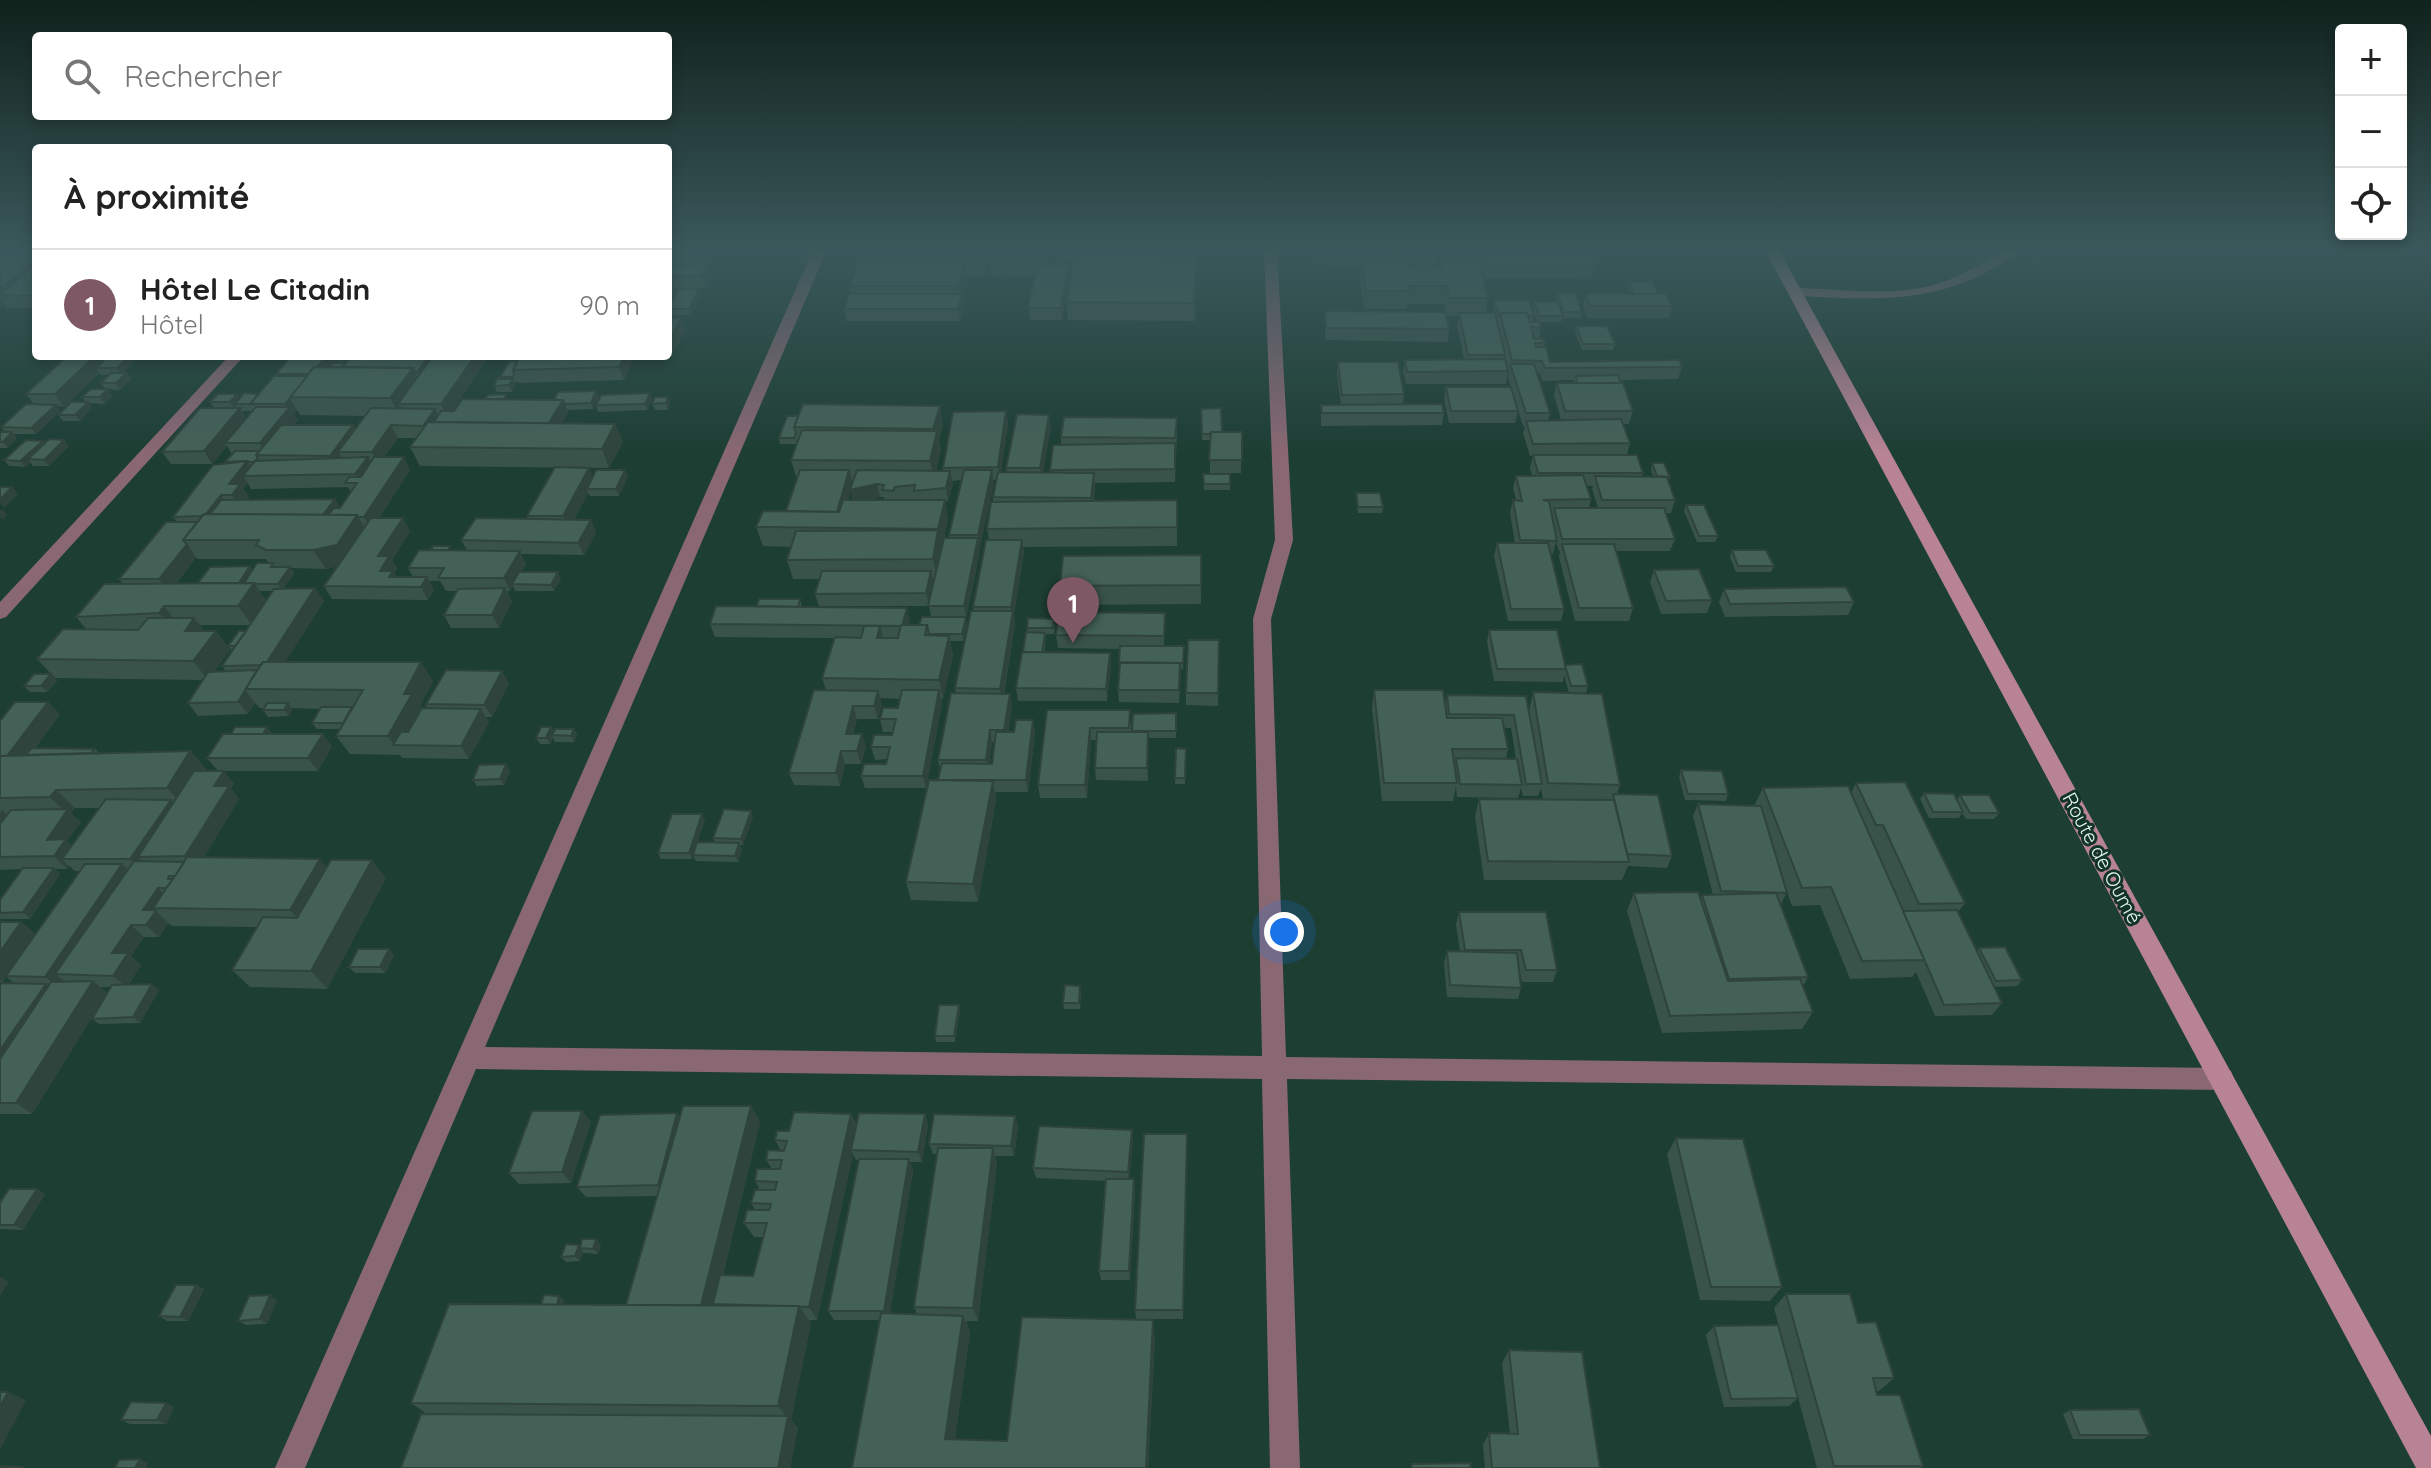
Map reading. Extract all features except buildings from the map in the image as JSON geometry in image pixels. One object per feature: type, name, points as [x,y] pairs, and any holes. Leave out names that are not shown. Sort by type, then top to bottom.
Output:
[{"type":"street","points":[[290,1468],[790,319]]},
{"type":"street","points":[[1274,319],[1284,540],[1262,619],[1285,1468]]},
{"type":"street","name":"Route de Oumé","points":[[1810,319],[2431,1466]]},
{"type":"street","points":[[0,613],[233,360]]},
{"type":"street","points":[[468,1058],[2222,1079]]},
{"type":"place","name":"Hôtel Le Citadin","points":[[1073,643]]}]
